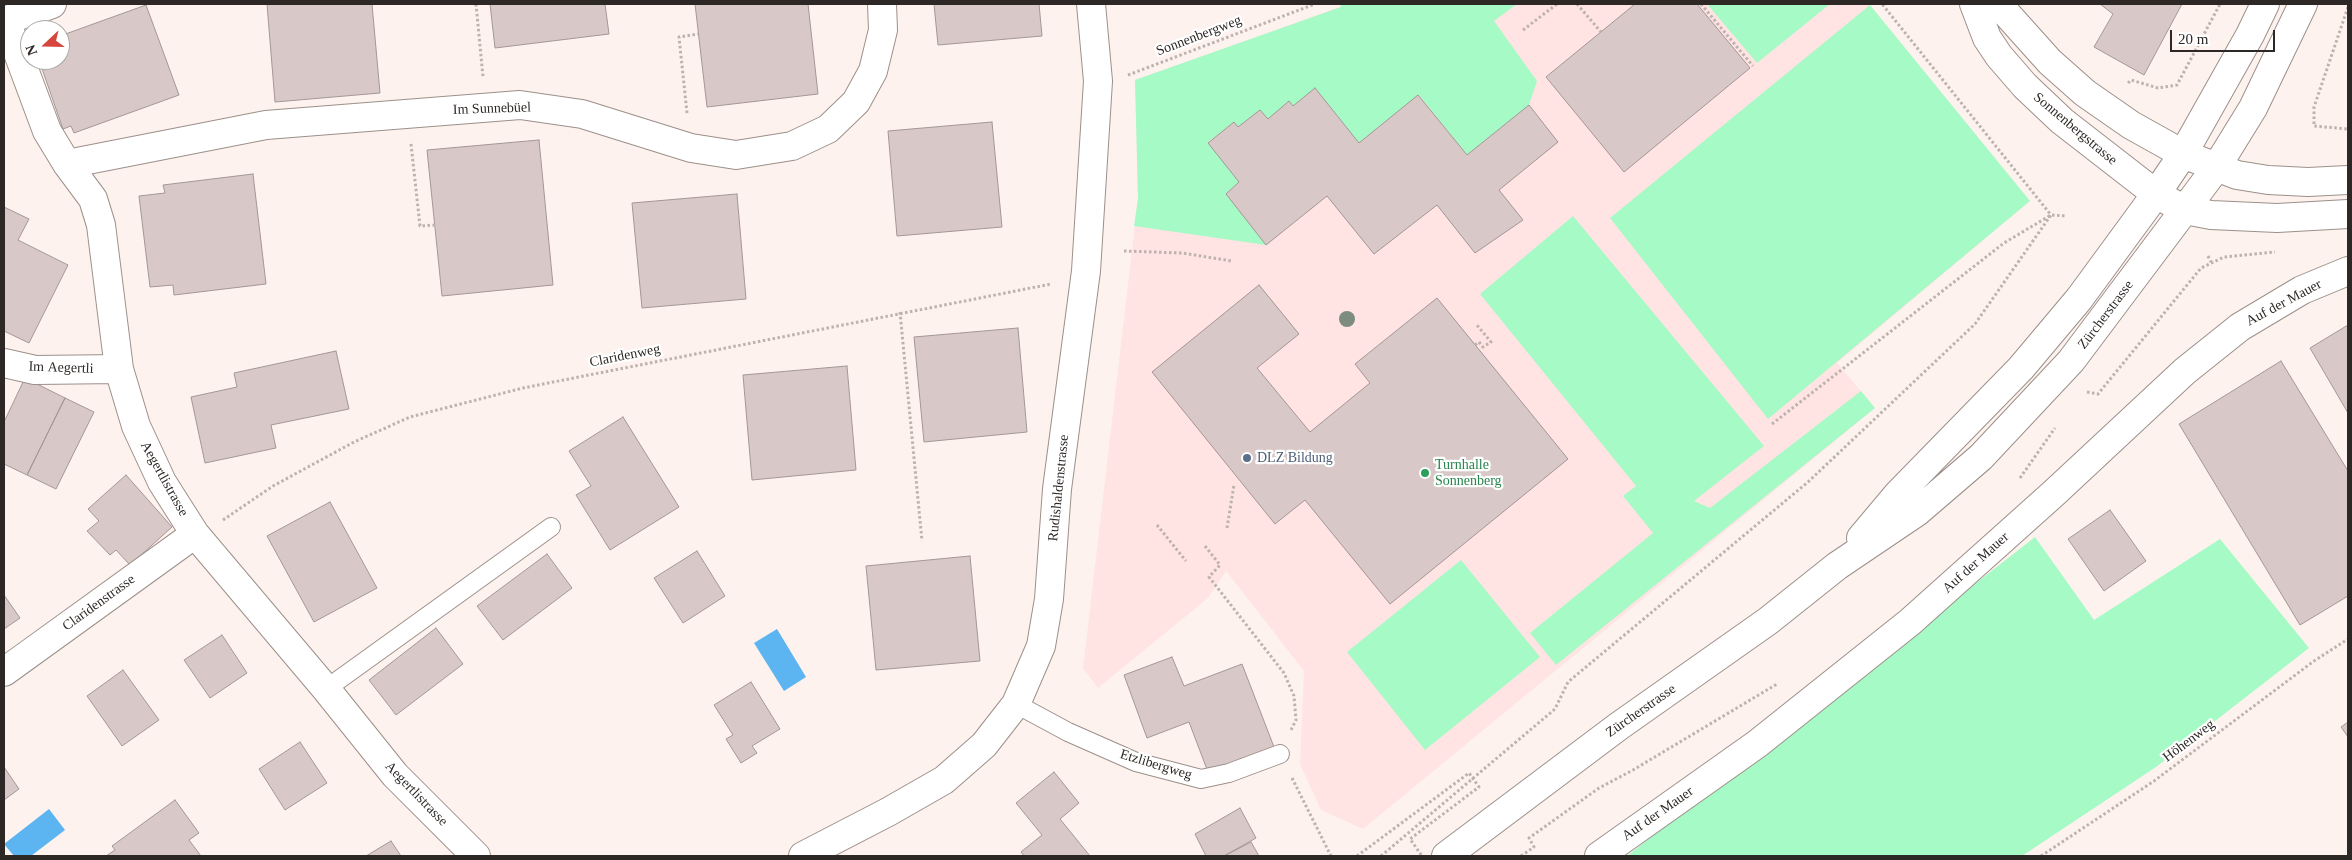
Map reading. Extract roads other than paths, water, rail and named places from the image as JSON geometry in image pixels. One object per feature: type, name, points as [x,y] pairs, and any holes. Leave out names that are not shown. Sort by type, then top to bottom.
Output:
[{"type":"street","points":[[5,21],[52,4]]},
{"type":"street","name":"Im Sunnebüel","points":[[67,164],[266,125],[520,105],[582,114],[691,148],[736,154],[792,146],[828,130],[856,102],[873,71],[883,30],[882,4]]},
{"type":"street","name":"Rudishaldenstrasse","points":[[803,856],[888,812],[944,780],[984,745],[1016,704],[1041,646],[1047,608],[1057,489],[1086,271],[1098,81],[1091,4]]},
{"type":"street","name":"Sonnenbergstrasse","points":[[1974,4],[1987,38],[1999,56],[2025,86],[2062,121],[2156,194],[2185,210]]},
{"type":"street","points":[[1994,4],[2006,13],[2050,62],[2085,93],[2131,125],[2182,154],[2237,175],[2268,180],[2308,182],[2348,180]]},
{"type":"street","name":"Zürcherstrasse","points":[[1837,566],[1898,494],[2021,368],[2079,298],[2156,194],[2182,154],[2250,35],[2265,4]]},
{"type":"street","name":"Zürcherstrasse","points":[[1446,856],[1611,732],[1768,621],[1837,566],[1917,512],[1981,457],[2071,361],[2216,168],[2253,108],[2303,4]]},
{"type":"street","name":"Aegertlistrasse","points":[[5,21],[47,131],[67,164],[93,199],[101,225],[119,369],[136,426],[162,482],[207,529],[326,689],[395,775],[476,856]]},
{"type":"street","points":[[2185,210],[2211,215],[2278,218],[2348,214]]},
{"type":"street","name":"Auf der Mauer","points":[[1599,856],[1757,744],[1910,622],[2054,494],[2185,371],[2240,327],[2302,290],[2348,271]]},
{"type":"street","name":"Im Aegertli","points":[[4,363],[35,370],[119,369]]},
{"type":"street","name":"Claridenstrasse","points":[[4,672],[207,529]]},
{"type":"lane","points":[[326,689],[550,527]]},
{"type":"lane","name":"Etzlibergweg","points":[[1016,704],[1068,732],[1136,762],[1201,779],[1230,773],[1280,754]]},
{"type":"water","points":[[777,629],[806,677],[784,691],[754,643]]},
{"type":"water","points":[[49,809],[65,830],[31,856],[14,856],[4,844]]},
{"type":"place","name":"DLZ Bildung","points":[[1247,458]]},
{"type":"place","name":"Turnhalle Sonnenberg","points":[[1425,473]]}]
